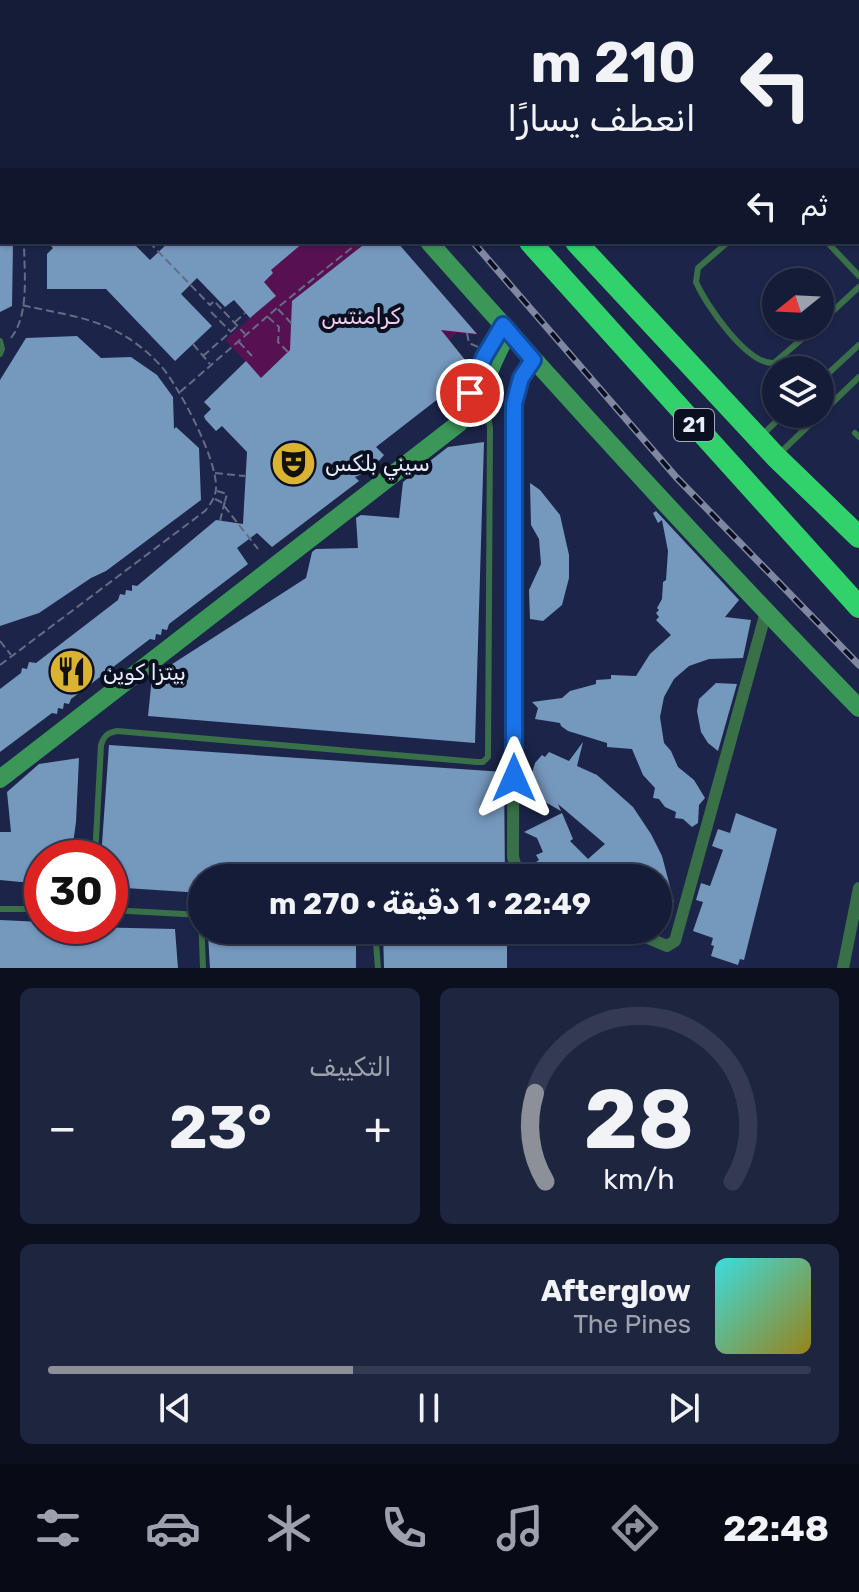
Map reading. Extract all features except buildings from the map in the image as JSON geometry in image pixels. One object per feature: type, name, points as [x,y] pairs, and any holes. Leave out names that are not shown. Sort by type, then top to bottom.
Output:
[{"type":"highway","name":"21","points":[[532,244],[859,607]]},
{"type":"highway","name":"21","points":[[578,244],[776,457],[859,537]]},
{"type":"street","points":[[431,244],[533,360],[859,708]]},
{"type":"street","points":[[476,389],[487,351],[506,328]]},
{"type":"street","points":[[0,763],[451,418],[476,389],[506,328]]},
{"type":"street","points":[[515,864],[514,404],[521,378],[533,360]]},
{"type":"street","points":[[0,779],[268,557]]},
{"type":"street","points":[[672,943],[766,612]]},
{"type":"street","points":[[859,888],[844,963],[859,962]]},
{"type":"lane","points":[[726,244],[698,268],[695,277],[710,306],[741,344],[760,361],[774,363],[800,340]]},
{"type":"lane","points":[[829,244],[859,276]]},
{"type":"lane","points":[[834,310],[859,287]]},
{"type":"lane","points":[[0,354],[1,343]]},
{"type":"lane","points":[[834,368],[859,345]]},
{"type":"lane","points":[[776,457],[859,377]]},
{"type":"lane","points":[[96,840],[101,745],[109,732],[477,762],[483,762],[488,757],[490,428],[488,408],[476,389]]},
{"type":"lane","points":[[758,438],[769,428]]},
{"type":"lane","points":[[0,909],[24,909]]},
{"type":"lane","points":[[128,911],[188,914]]},
{"type":"lane","points":[[202,944],[203,968]]},
{"type":"lane","points":[[376,944],[378,968]]},
{"type":"path","points":[[1,343],[16,331],[22,305],[24,244]]},
{"type":"path","points":[[151,244],[210,305],[214,301],[246,335]]},
{"type":"path","points":[[179,393],[357,244]]},
{"type":"path","points":[[0,665],[205,511],[216,491],[199,432],[179,393],[153,358],[119,332],[93,321],[22,305]]},
{"type":"path","points":[[277,308],[292,324]]},
{"type":"path","points":[[211,312],[230,332]]},
{"type":"path","points":[[203,356],[230,332],[245,313]]},
{"type":"path","points":[[267,317],[279,327],[278,342],[288,352]]},
{"type":"path","points":[[467,333],[469,343],[487,351]]},
{"type":"path","points":[[239,342],[252,356]]},
{"type":"path","points":[[193,344],[211,365]]},
{"type":"path","points":[[213,473],[245,476]]},
{"type":"path","points":[[216,491],[227,494],[220,521]]},
{"type":"path","points":[[213,499],[221,502],[268,557]]},
{"type":"path","points":[[0,641],[12,656]]},
{"type":"green space","name":"كرامنتس","points":[[302,244],[399,244],[478,335],[457,333],[353,417],[261,378],[225,340],[275,296],[260,278]]},
{"type":"railway","points":[[475,244],[676,477],[859,665]]},
{"type":"place","name":"سيني بلكس","points":[[294,463]]},
{"type":"place","name":"بيتزا كوين","points":[[72,672]]},
{"type":"route","points":[[470,393],[484,357],[503,325],[533,360],[521,378],[514,404],[514,778]]}]
